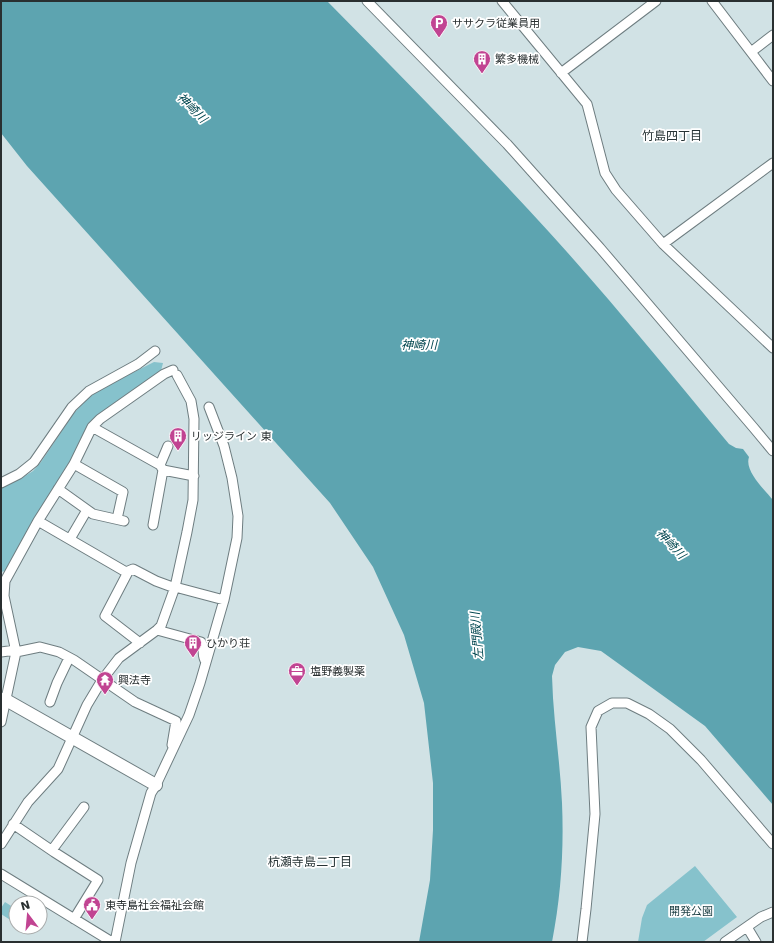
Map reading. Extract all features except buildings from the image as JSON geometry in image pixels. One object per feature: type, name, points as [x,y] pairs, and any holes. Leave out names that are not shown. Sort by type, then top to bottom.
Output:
[{"type":"street","points":[[367,1],[507,144],[600,248],[773,451]]},
{"type":"street","points":[[502,1],[587,104],[605,172],[616,190],[663,244],[773,348]]},
{"type":"street","points":[[561,73],[656,1]]},
{"type":"street","points":[[712,1],[773,81]]},
{"type":"street","points":[[751,52],[773,35]]},
{"type":"street","points":[[663,244],[773,162]]},
{"type":"street","points":[[1,483],[19,474],[34,462],[72,407],[89,391],[138,364],[155,351]]},
{"type":"street","points":[[1,719],[3,700],[16,651],[4,596],[5,574],[74,464],[92,427],[100,419],[164,374],[175,373],[191,401],[194,418],[194,476],[187,532],[175,588],[161,626],[119,658],[102,680],[87,705],[74,733],[73,739],[58,769],[28,802],[14,824],[4,831],[1,844]]},
{"type":"street","points":[[1,874],[114,942],[131,863],[151,793],[189,715],[224,600],[237,538],[238,516],[232,478],[224,446],[210,407]]},
{"type":"street","points":[[92,427],[162,467],[194,476]]},
{"type":"street","points":[[153,525],[162,467],[168,446]]},
{"type":"street","points":[[58,489],[93,514],[120,520],[123,492],[74,464]]},
{"type":"street","points":[[70,539],[88,510]]},
{"type":"street","points":[[38,521],[128,572]]},
{"type":"street","points":[[140,643],[105,616],[128,572],[133,569],[156,581],[175,588],[224,600]]},
{"type":"street","points":[[157,630],[201,642],[203,645],[203,658],[206,662]]},
{"type":"street","points":[[1,652],[40,647],[59,652],[135,702],[175,721],[189,715]]},
{"type":"street","points":[[50,702],[69,658]]},
{"type":"street","points":[[3,700],[156,785]]},
{"type":"street","points":[[582,942],[595,814],[591,727],[598,711],[612,703],[627,703],[649,714],[670,729],[701,760],[773,844]]},
{"type":"street","points":[[172,752],[175,721]]},
{"type":"street","points":[[52,850],[84,807]]},
{"type":"street","points":[[14,824],[98,880],[74,919]]},
{"type":"street","points":[[725,942],[761,917],[773,912]]},
{"type":"street","points":[[747,927],[756,942]]},
{"type":"green space","points":[[154,362],[163,363],[161,371],[108,409],[72,460],[34,519],[5,571],[1,572],[1,488],[33,471],[41,462],[74,413],[89,397],[106,386]]},
{"type":"green space","name":"開発公園","points":[[695,866],[737,917],[703,942],[638,942],[642,918],[647,905]]},
{"type":"green space","points":[[5,902],[8,904],[8,918],[1,914],[1,908]]},
{"type":"water","name":"神崎川","points":[[1,1],[327,1],[467,144],[595,284],[729,444],[736,448],[743,449],[749,457],[748,462],[752,474],[773,500],[773,805],[705,726],[601,651],[578,647],[565,652],[555,665],[552,676],[561,787],[563,838],[560,890],[552,942],[419,942],[430,880],[433,830],[433,783],[424,703],[404,635],[373,567],[330,503],[27,166],[1,133]]},
{"type":"place","name":"ササクラ従業員用","points":[[439,38]]},
{"type":"place","name":"繁多機械","points":[[482,74]]},
{"type":"place","name":"リッジライン 東","points":[[178,451]]},
{"type":"place","name":"ひかり荘","points":[[193,658]]},
{"type":"place","name":"塩野義製薬","points":[[297,686]]},
{"type":"place","name":"興法寺","points":[[105,695]]},
{"type":"place","name":"東寺島社会福祉会館","points":[[92,920]]},
{"type":"district","name":"竹島四丁目","points":[[672,136]]},
{"type":"district","name":"杭瀬寺島二丁目","points":[[310,862]]},
{"type":"water label","name":"左門殿川","points":[[477,636]]}]
